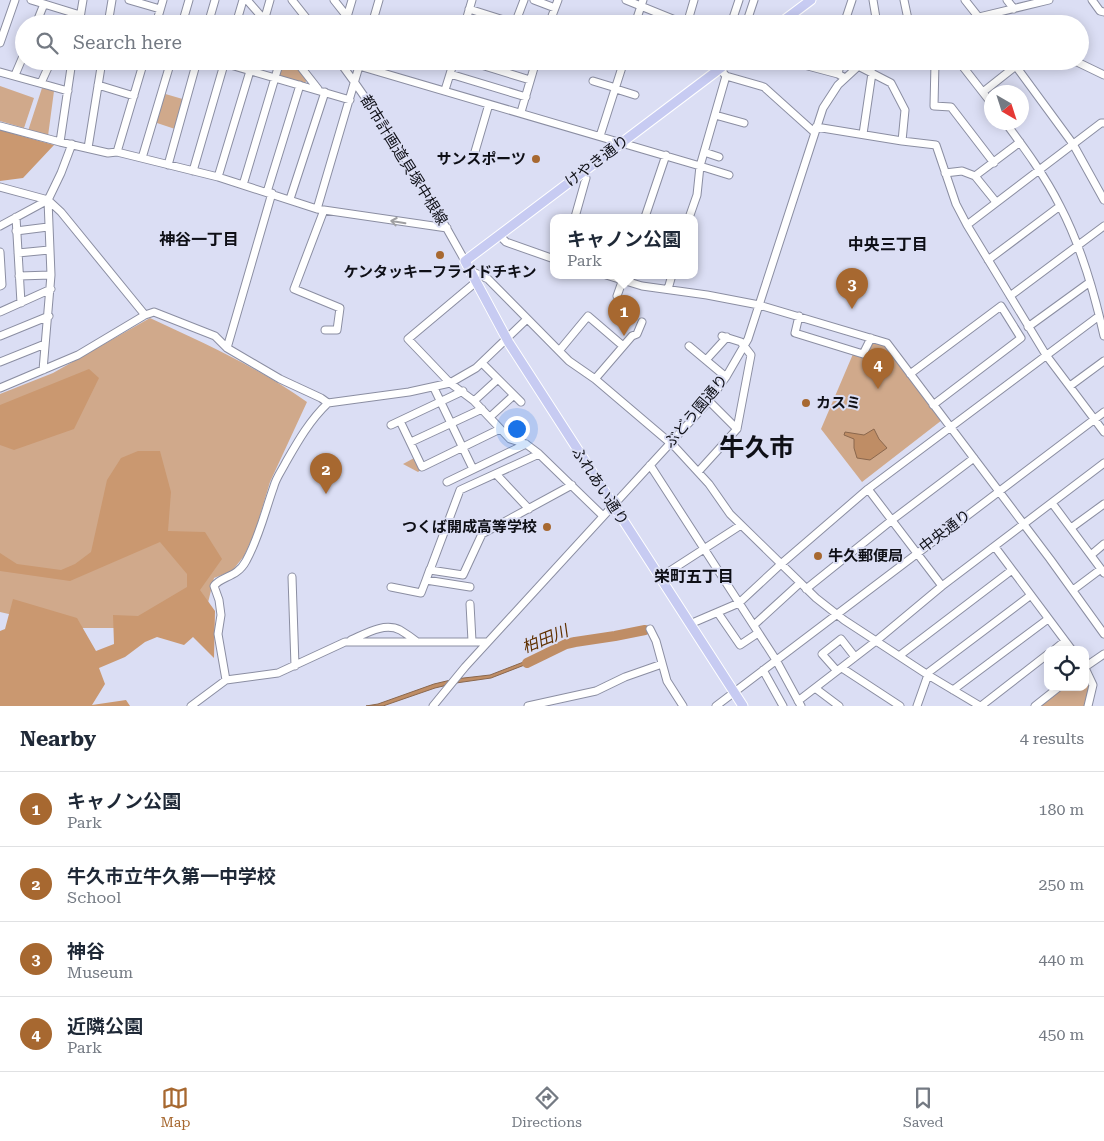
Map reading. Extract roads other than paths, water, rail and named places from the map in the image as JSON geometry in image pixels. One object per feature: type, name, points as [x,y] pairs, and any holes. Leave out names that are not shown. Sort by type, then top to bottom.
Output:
[{"type":"main road","points":[[791,15],[811,0]]},
{"type":"main road","name":"けやき通り","points":[[465,261],[717,70]]},
{"type":"main road","name":"ふれあい通り","points":[[465,261],[507,339],[743,706]]},
{"type":"street","points":[[0,43],[16,0]]},
{"type":"street","points":[[31,0],[80,15],[83,0]]},
{"type":"street","points":[[110,15],[112,0]]},
{"type":"street","points":[[129,0],[160,9]]},
{"type":"street","points":[[158,15],[163,0]]},
{"type":"street","points":[[185,15],[189,0]]},
{"type":"street","points":[[211,15],[215,0]]},
{"type":"street","points":[[239,15],[243,0]]},
{"type":"street","points":[[247,0],[259,15]]},
{"type":"street","points":[[267,15],[270,0]]},
{"type":"street","points":[[292,0],[304,15]]},
{"type":"street","points":[[334,0],[345,15]]},
{"type":"street","points":[[348,15],[352,0]]},
{"type":"street","points":[[375,15],[379,0]]},
{"type":"street","points":[[467,15],[472,0]]},
{"type":"street","points":[[518,15],[524,0]]},
{"type":"street","points":[[534,0],[555,8]]},
{"type":"street","points":[[552,15],[558,0]]},
{"type":"street","points":[[626,0],[642,3],[667,15]]},
{"type":"street","points":[[689,15],[694,0]]},
{"type":"street","points":[[735,15],[739,0]]},
{"type":"street","points":[[749,15],[754,0]]},
{"type":"street","points":[[847,15],[851,2],[859,0]]},
{"type":"street","points":[[872,0],[875,15]]},
{"type":"street","points":[[904,0],[907,15]]},
{"type":"street","points":[[965,0],[976,15]]},
{"type":"street","points":[[1007,0],[1014,9]]},
{"type":"street","points":[[987,15],[1049,0]]},
{"type":"street","points":[[1092,0],[1100,11],[1104,12]]},
{"type":"street","points":[[638,15],[642,3]]},
{"type":"street","points":[[40,15],[44,4]]},
{"type":"street","points":[[469,9],[488,15]]},
{"type":"street","points":[[1089,68],[1104,75]]},
{"type":"street","points":[[15,75],[17,70]]},
{"type":"street","points":[[41,83],[47,70]]},
{"type":"street","points":[[60,142],[71,70]]},
{"type":"street","points":[[88,148],[100,70]]},
{"type":"street","points":[[117,152],[141,70]]},
{"type":"street","points":[[142,158],[168,70]]},
{"type":"street","points":[[168,165],[195,70]]},
{"type":"street","points":[[193,171],[220,70]]},
{"type":"street","points":[[218,177],[250,70],[350,100]]},
{"type":"street","points":[[243,185],[277,70]]},
{"type":"street","points":[[304,70],[322,91]]},
{"type":"street","name":"都市計画道貝塚中根線","points":[[346,70],[382,122],[465,261]]},
{"type":"street","points":[[325,330],[337,330],[340,308],[294,289],[320,209],[358,70]]},
{"type":"street","points":[[382,70],[490,104],[729,174]]},
{"type":"street","points":[[445,90],[451,70]]},
{"type":"street","points":[[497,70],[530,80]]},
{"type":"street","points":[[520,112],[533,70]]},
{"type":"street","points":[[600,136],[621,70]]},
{"type":"street","points":[[722,70],[726,76],[764,87],[815,130],[863,134],[928,145],[936,144],[956,204],[967,225],[1046,355],[1104,432]]},
{"type":"street","points":[[821,70],[842,76],[842,70]]},
{"type":"street","name":"ぶどう園通り","points":[[433,706],[487,642],[709,401],[726,377],[745,346],[815,130],[828,100],[842,76],[852,70]]},
{"type":"street","points":[[868,70],[892,83],[906,110],[902,141]]},
{"type":"street","points":[[935,70],[934,106],[951,107],[994,163]]},
{"type":"street","points":[[965,70],[984,94]]},
{"type":"street","points":[[982,92],[1007,70]]},
{"type":"street","points":[[1018,70],[1073,144],[1104,200]]},
{"type":"street","points":[[0,72],[68,91]]},
{"type":"street","points":[[450,74],[526,97]]},
{"type":"street","points":[[863,134],[872,74]]},
{"type":"street","points":[[690,214],[696,195],[700,166],[726,76]]},
{"type":"street","points":[[593,81],[635,95]]},
{"type":"street","points":[[98,85],[134,96]]},
{"type":"street","points":[[227,348],[300,85]]},
{"type":"street","points":[[290,199],[322,91]]},
{"type":"street","points":[[474,155],[490,104]]},
{"type":"street","points":[[715,115],[744,123]]},
{"type":"street","points":[[967,225],[1101,122],[1104,123]]},
{"type":"street","points":[[0,126],[60,142],[108,153],[117,152],[218,177],[320,209],[435,228],[447,228]]},
{"type":"street","points":[[1011,130],[1039,170],[1060,206],[1090,282],[1104,336]]},
{"type":"street","points":[[976,176],[1020,142]]},
{"type":"street","points":[[43,370],[51,289],[48,200],[72,144]]},
{"type":"street","points":[[704,152],[719,157]]},
{"type":"street","points":[[646,214],[666,155]]},
{"type":"street","points":[[945,173],[962,171],[976,176],[996,202]]},
{"type":"street","points":[[576,214],[586,178],[582,173]]},
{"type":"street","points":[[0,187],[48,200],[61,212],[145,315]]},
{"type":"street","points":[[0,226],[48,200]]},
{"type":"street","points":[[988,260],[1060,206]]},
{"type":"street","points":[[16,217],[21,303]]},
{"type":"street","points":[[1010,296],[1104,226]]},
{"type":"street","points":[[16,230],[48,228]]},
{"type":"street","points":[[499,236],[506,242],[550,258]]},
{"type":"street","points":[[18,253],[49,250]]},
{"type":"street","points":[[0,252],[2,286],[0,286]]},
{"type":"street","points":[[471,272],[488,279],[569,361],[595,379],[670,442],[698,472],[725,508],[806,589],[836,614],[876,641],[928,675],[981,706],[1044,657]]},
{"type":"street","points":[[19,276],[51,275]]},
{"type":"street","points":[[617,296],[625,279]]},
{"type":"street","points":[[627,279],[642,286],[759,305],[887,343],[1024,524],[1104,634]]},
{"type":"street","points":[[668,289],[671,279]]},
{"type":"street","points":[[476,282],[408,340],[450,383],[474,400],[510,439],[526,444],[539,454],[603,516]]},
{"type":"street","points":[[1028,326],[1090,282]]},
{"type":"street","points":[[0,312],[51,289]]},
{"type":"street","points":[[910,374],[1001,306],[1021,338],[933,405]]},
{"type":"street","points":[[0,386],[78,355],[145,315],[154,312],[215,336],[227,348],[280,379],[328,403]]},
{"type":"street","points":[[0,336],[49,316]]},
{"type":"street","points":[[559,351],[588,316],[623,346]]},
{"type":"street","points":[[799,316],[795,333],[863,354],[871,338]]},
{"type":"street","points":[[690,624],[739,603],[868,489],[1099,316]]},
{"type":"street","points":[[226,680],[218,634],[221,614],[214,586],[217,581],[228,578],[240,570],[246,562],[265,516],[274,484],[298,440],[315,415],[328,403],[434,388],[450,383],[463,377],[482,363],[527,320]]},
{"type":"street","points":[[595,379],[632,336],[637,334],[642,322]]},
{"type":"street","points":[[698,472],[737,429],[751,355],[741,342],[724,336],[706,360]]},
{"type":"street","points":[[0,362],[45,344]]},
{"type":"street","points":[[689,346],[726,377]]},
{"type":"street","points":[[1070,386],[1104,361]]},
{"type":"street","points":[[482,363],[521,402]]},
{"type":"street","points":[[474,400],[498,379]]},
{"type":"street","points":[[434,388],[473,470]]},
{"type":"street","points":[[391,425],[462,391]]},
{"type":"street","points":[[490,417],[514,395]]},
{"type":"street","points":[[709,401],[737,429]]},
{"type":"street","points":[[411,442],[482,409]]},
{"type":"street","name":"中央通り","points":[[716,706],[1104,412]]},
{"type":"street","points":[[400,421],[422,467],[500,429]]},
{"type":"street","points":[[446,482],[526,444]]},
{"type":"street","points":[[392,587],[421,593],[460,490],[539,454]]},
{"type":"street","points":[[806,589],[892,520],[974,458]]},
{"type":"street","points":[[650,465],[754,625],[800,703],[815,688],[840,670],[942,586],[1104,463]]},
{"type":"street","points":[[496,474],[529,509]]},
{"type":"street","points":[[430,569],[463,576],[482,534],[572,486]]},
{"type":"street","points":[[868,489],[942,586]]},
{"type":"street","points":[[1052,503],[1102,571],[1073,590]]},
{"type":"street","points":[[1071,528],[1104,504]]},
{"type":"street","points":[[659,578],[741,525]]},
{"type":"street","points":[[1090,555],[1104,544]]},
{"type":"street","points":[[994,547],[1069,646]]},
{"type":"street","points":[[899,656],[1012,570]]},
{"type":"street","points":[[292,577],[295,666]]},
{"type":"street","points":[[426,580],[470,587]]},
{"type":"street","points":[[754,625],[800,583]]},
{"type":"street","points":[[917,706],[929,672],[1031,596]]},
{"type":"street","points":[[470,604],[472,641]]},
{"type":"street","points":[[718,613],[740,645],[758,633]]},
{"type":"street","points":[[953,690],[1048,619]]},
{"type":"street","points":[[192,706],[226,680],[278,673],[332,647],[376,629],[393,628],[416,641]]},
{"type":"street","points":[[650,629],[656,641],[667,681],[683,706]]},
{"type":"street","points":[[855,657],[841,639],[822,654],[840,670],[900,706]]},
{"type":"street","points":[[1059,646],[1065,641]]},
{"type":"street","points":[[345,642],[487,642]]},
{"type":"street","points":[[1089,664],[1104,654]]},
{"type":"street","points":[[528,706],[596,691],[625,676],[662,664]]},
{"type":"street","points":[[763,670],[783,706]]},
{"type":"street","points":[[1088,706],[1093,685],[1089,676]]},
{"type":"street","points":[[815,688],[840,706]]},
{"type":"street","points":[[1035,706],[1054,691]]},
{"type":"waterway","name":"柏田川","points":[[527,663],[566,644],[645,630]]},
{"type":"place","name":"サンスポーツ","points":[[536,159]]},
{"type":"place","name":"ケンタッキーフライドチキン","points":[[440,255]]},
{"type":"place","name":"神谷","points":[[852,309]]},
{"type":"place","name":"キャノン公園","points":[[624,336]]},
{"type":"place","name":"近隣公園","points":[[878,389]]},
{"type":"place","name":"カスミ","points":[[806,403]]},
{"type":"place","name":"牛久市立牛久第一中学校","points":[[326,494]]},
{"type":"place","name":"つくば開成高等学校","points":[[547,527]]},
{"type":"place","name":"牛久郵便局","points":[[818,556]]},
{"type":"district","name":"神谷一丁目","points":[[199,239]]},
{"type":"district","name":"中央三丁目","points":[[888,244]]},
{"type":"district","name":"牛久市","points":[[757,447]]},
{"type":"district","name":"栄町五丁目","points":[[694,576]]}]
